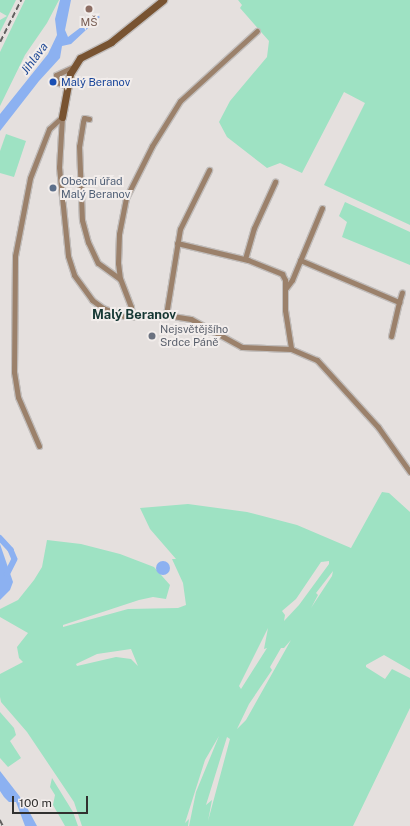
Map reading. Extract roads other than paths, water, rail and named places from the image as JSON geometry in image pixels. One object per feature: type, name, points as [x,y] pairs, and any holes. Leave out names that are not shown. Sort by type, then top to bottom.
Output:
[{"type":"street","points":[[67,86],[56,82],[56,75],[73,67],[86,53],[111,42],[163,0]]},
{"type":"street","points":[[132,317],[128,297],[120,279],[119,234],[124,205],[152,146],[188,92],[257,30]]},
{"type":"street","points":[[73,67],[67,86],[62,117],[59,167],[70,266],[80,285],[98,305],[114,314],[132,317],[166,315],[191,319],[242,347],[291,350],[306,354],[322,364],[360,410],[378,427],[410,472]]},
{"type":"street","points":[[39,446],[18,397],[14,372],[15,256],[22,209],[30,178],[49,129],[62,117]]},
{"type":"street","points":[[89,119],[84,118],[80,146],[82,220],[88,242],[98,262],[120,279]]},
{"type":"street","points":[[166,315],[177,243],[185,217],[209,170]]},
{"type":"street","points":[[245,259],[254,228],[275,182]]},
{"type":"street","points":[[286,288],[300,260],[322,208]]},
{"type":"street","points":[[177,243],[245,259],[282,274],[286,288],[285,310],[291,350]]},
{"type":"street","points":[[300,260],[399,302]]},
{"type":"street","points":[[391,336],[402,292]]},
{"type":"water","points":[[60,0],[71,0],[65,30],[68,37],[97,15],[100,17],[71,44],[62,46],[60,58],[39,81],[0,131],[0,114],[48,54],[57,35],[55,19]]},
{"type":"water","points":[[0,544],[13,582],[10,590],[0,600]]},
{"type":"water","points":[[163,561],[168,563],[170,568],[168,573],[163,575],[158,573],[156,568],[158,563]]},
{"type":"water","points":[[0,771],[24,802],[37,826],[25,826],[16,802],[9,802],[4,797],[0,791]]},
{"type":"waterway","points":[[0,538],[11,550],[14,557]]},
{"type":"waterway","points":[[7,574],[14,560]]},
{"type":"railway","points":[[0,42],[21,0]]},
{"type":"railway","points":[[0,820],[3,826]]},
{"type":"place","name":"MŠ","points":[[89,9]]},
{"type":"place","name":"Malý Beranov","points":[[53,82]]},
{"type":"place","name":"Obecní úřad Malý Beranov","points":[[53,188]]},
{"type":"place","name":"Nejsvětějšího Srdce Páně","points":[[152,336]]},
{"type":"district","name":"Malý Beranov","points":[[134,315]]},
{"type":"water label","name":"Jihlava","points":[[35,59]]}]
